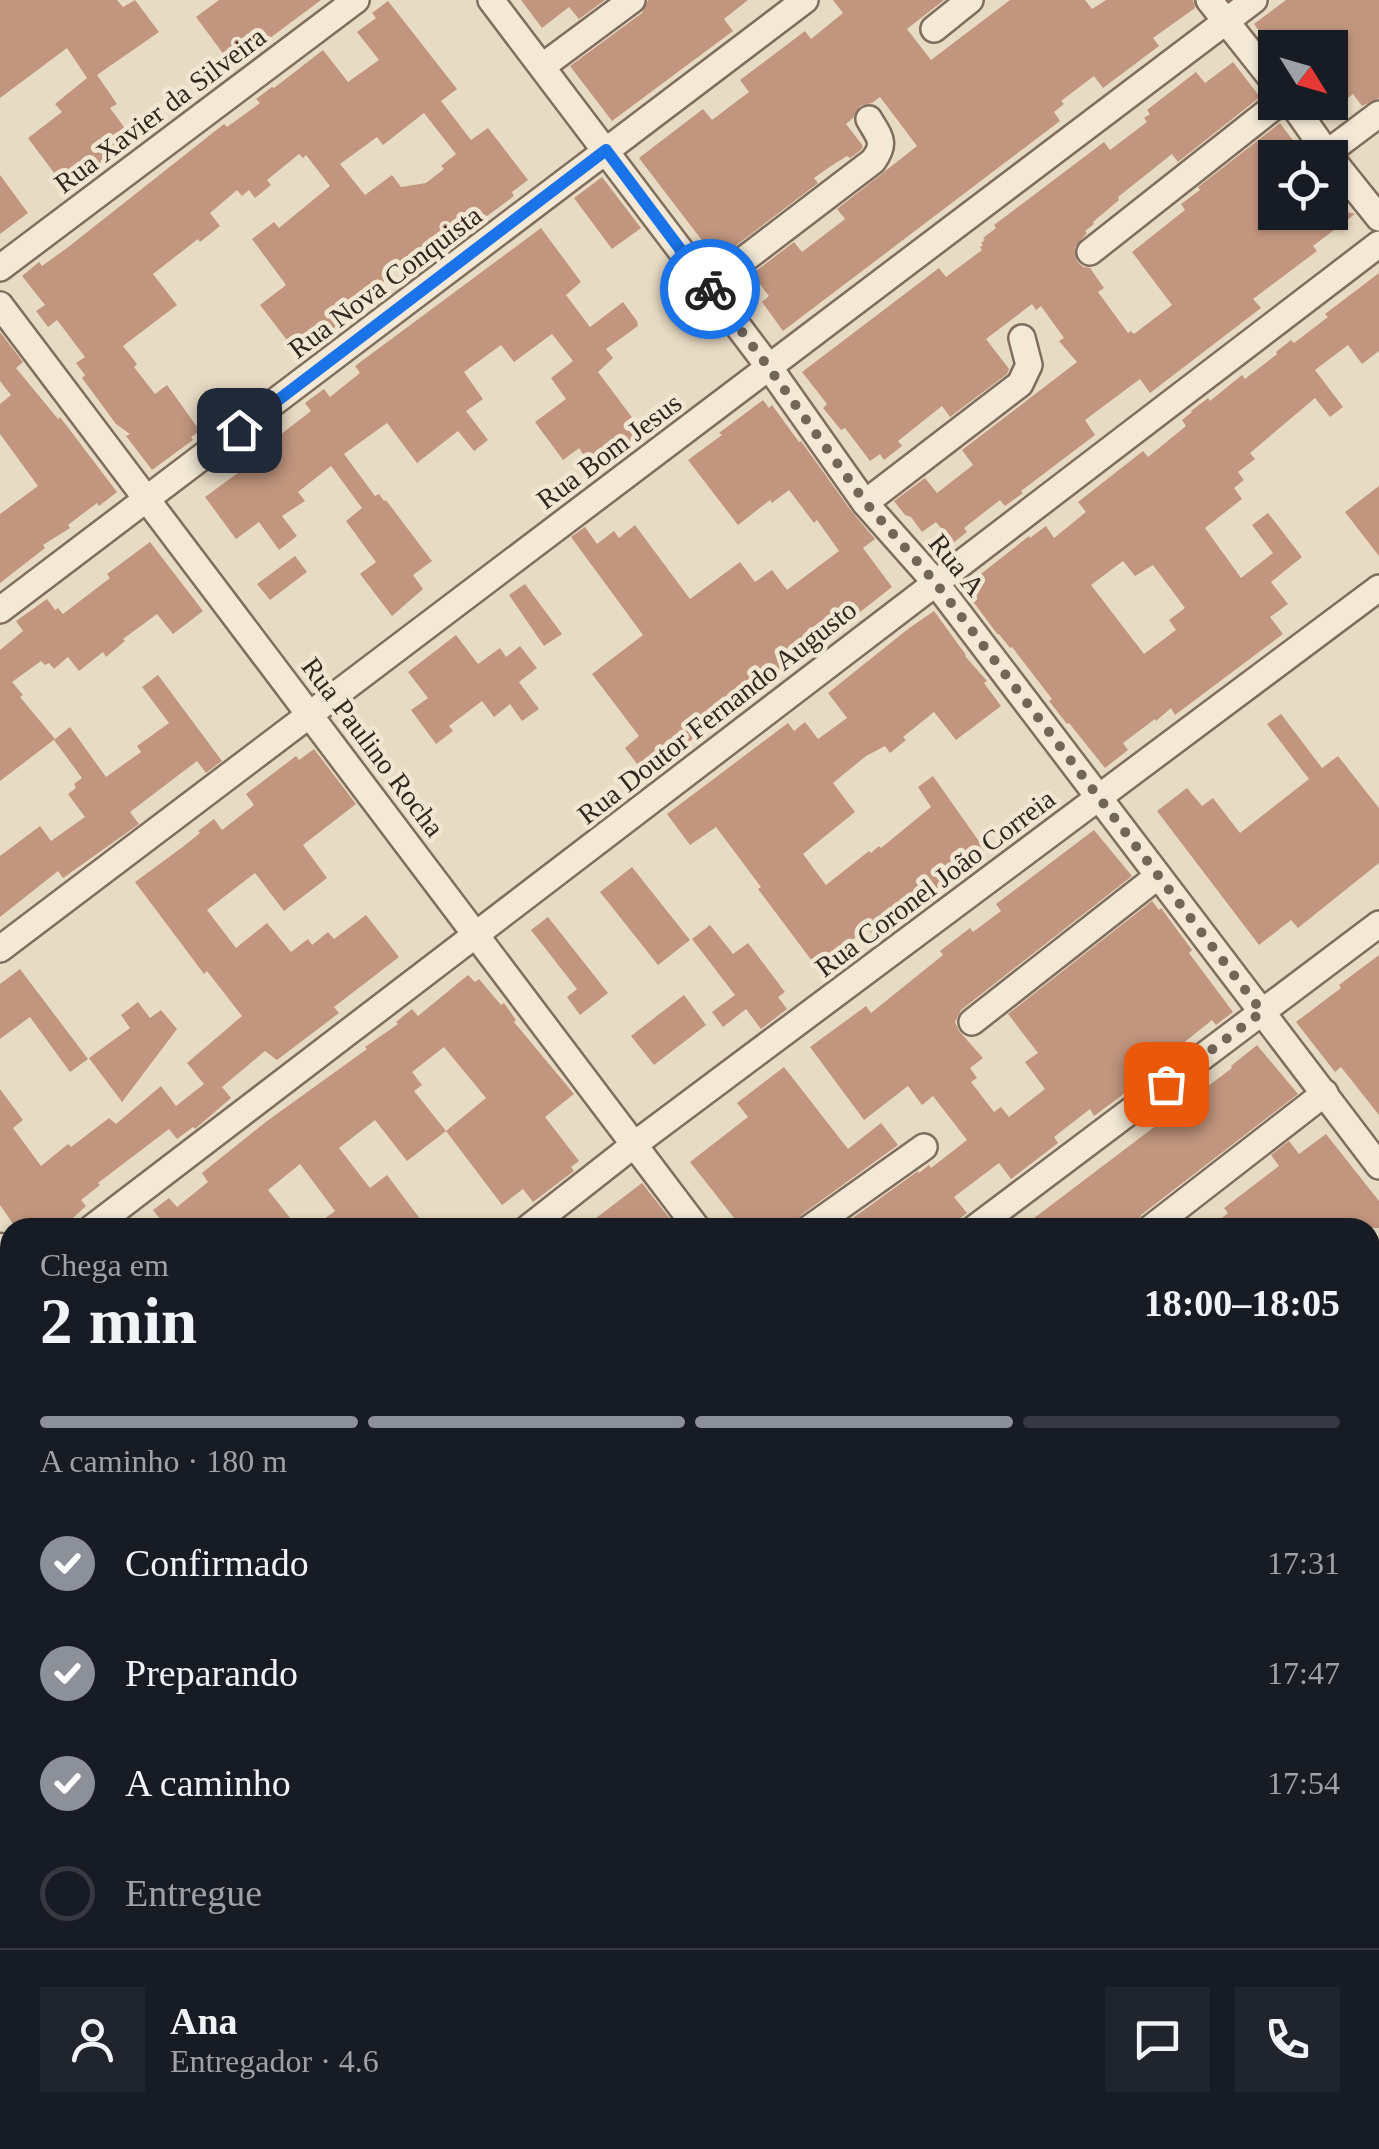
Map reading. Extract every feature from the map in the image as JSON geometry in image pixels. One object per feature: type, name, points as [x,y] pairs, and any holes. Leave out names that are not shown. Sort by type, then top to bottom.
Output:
[{"type":"street","name":"Rua Xavier da Silveira","points":[[0,268],[356,0]]},
{"type":"street","name":"Rua A","points":[[491,0],[708,286],[865,502],[935,582],[1262,1012],[1376,1155]]},
{"type":"street","points":[[542,66],[632,0]]},
{"type":"street","name":"Rua Nova Conquista","points":[[0,610],[805,0]]},
{"type":"street","points":[[934,29],[970,0]]},
{"type":"street","points":[[1209,0],[1258,62]]},
{"type":"street","name":"Rua Bom Jesus","points":[[0,949],[1254,0]]},
{"type":"street","points":[[1344,140],[1379,114]]},
{"type":"street","points":[[708,286],[873,161],[882,146],[869,119]]},
{"type":"street","points":[[1090,252],[1258,119]]},
{"type":"street","points":[[1348,179],[1379,218]]},
{"type":"street","name":"Rua Doutor Fernando Augusto","points":[[105,1218],[1379,244]]},
{"type":"street","name":"Rua Paulino Rocha","points":[[0,305],[690,1218]]},
{"type":"street","points":[[865,502],[1020,384],[1029,365],[1022,338]]},
{"type":"street","name":"Rua Coronel João Correia","points":[[541,1218],[1379,588]]},
{"type":"street","points":[[972,1022],[1158,876]]},
{"type":"street","points":[[988,1218],[1379,924]]},
{"type":"street","points":[[1164,1218],[1325,1093]]},
{"type":"street","points":[[824,1218],[924,1147]]},
{"type":"building","points":[[0,0],[117,0],[123,7],[135,0],[159,32],[97,75],[117,104],[110,108],[130,135],[110,151],[115,157],[69,193],[28,138],[62,112],[55,104],[87,78],[67,48],[0,98]]},
{"type":"building","points":[[219,0],[321,0],[266,41],[269,45],[233,67],[196,17]]},
{"type":"building","points":[[521,0],[605,0],[579,19],[569,7],[542,28]]},
{"type":"building","points":[[648,0],[748,0],[724,19],[733,31],[612,121],[570,66],[642,13]]},
{"type":"building","points":[[833,0],[944,0],[907,29],[931,60],[1010,0],[1085,0],[1092,9],[1106,0],[1193,0],[1195,8],[1153,38],[1159,46],[1103,88],[1094,76],[1061,101],[1064,104],[1054,112],[1060,121],[783,331],[762,302],[769,296],[752,274],[794,242],[802,252],[845,219],[837,209],[917,146],[880,97],[860,106],[846,124],[863,146],[861,150],[814,178],[818,183],[717,260],[639,158],[703,109],[712,120],[749,92],[740,80],[805,31],[811,39],[843,13]]},
{"type":"building","points":[[1286,0],[1379,0],[1379,98],[1362,106],[1353,94],[1348,98],[1348,30],[1258,30],[1254,24]]},
{"type":"building","points":[[388,1],[457,89],[441,101],[471,140],[488,128],[528,180],[512,192],[514,196],[447,246],[440,237],[388,274],[390,277],[360,299],[366,308],[304,351],[298,344],[293,348],[260,305],[286,285],[252,239],[274,222],[279,228],[330,186],[306,155],[303,158],[299,154],[267,180],[271,185],[255,198],[249,190],[242,196],[237,190],[210,213],[220,226],[153,274],[177,305],[123,346],[155,394],[167,385],[200,431],[152,470],[126,436],[130,434],[116,424],[82,378],[85,375],[76,363],[85,357],[57,320],[48,327],[36,311],[45,305],[22,276],[67,248],[224,124],[227,127],[260,103],[256,99],[323,50],[348,82],[379,60],[357,32],[376,18],[372,13]],"holes":[[[424,113],[456,154],[426,183],[401,187],[392,175],[365,195],[340,164],[377,137],[383,145]]]},
{"type":"building","points":[[1233,62],[1258,99],[1178,162],[1172,154],[1118,197],[1075,247],[1077,261],[1090,268],[1104,288],[1098,292],[1128,333],[1134,334],[1172,305],[1132,252],[1185,210],[1181,204],[1200,190],[1198,187],[1258,140],[1258,230],[1334,230],[1313,246],[1317,251],[1253,299],[1261,308],[1150,393],[1140,379],[1085,420],[1095,435],[1023,493],[1005,506],[1000,500],[964,528],[967,532],[953,543],[936,522],[922,532],[894,501],[925,478],[937,493],[973,465],[962,450],[1077,362],[1059,341],[1064,338],[1041,306],[1036,310],[1032,304],[986,339],[1009,369],[1007,374],[950,417],[942,406],[898,441],[902,446],[884,460],[880,454],[870,461],[845,428],[841,430],[802,372],[939,268],[946,277],[982,250],[983,238],[996,228],[994,225],[1104,142],[1110,150],[1147,122],[1147,110],[1196,72],[1205,83]]},
{"type":"building","points":[[1280,123],[1293,140],[1258,140]]},
{"type":"building","points":[[0,175],[28,213],[0,234]]},
{"type":"building","points":[[602,177],[641,228],[612,249],[574,198]]},
{"type":"building","points":[[541,228],[581,282],[566,295],[590,327],[623,302],[637,321],[638,326],[606,349],[613,358],[598,372],[646,436],[629,449],[622,439],[589,463],[579,448],[563,460],[535,422],[566,399],[551,378],[573,361],[552,334],[514,362],[501,345],[464,372],[483,399],[466,411],[488,440],[474,451],[458,431],[417,463],[387,423],[344,454],[375,496],[379,494],[386,500],[432,561],[413,575],[423,589],[392,616],[360,574],[376,562],[346,521],[362,508],[331,466],[298,492],[305,501],[282,516],[297,536],[279,550],[259,522],[236,539],[205,497],[261,456],[258,452],[311,411],[305,403],[324,389],[330,397],[360,373],[355,366]]},
{"type":"building","points":[[1379,273],[1379,351],[1362,364],[1348,345],[1315,370],[1343,407],[1330,417],[1315,398],[1250,453],[1255,459],[1238,472],[1244,480],[1234,488],[1242,499],[1205,528],[1241,578],[1273,553],[1252,525],[1268,513],[1302,557],[1271,582],[1288,604],[1270,617],[1283,634],[1175,715],[1171,708],[1123,743],[1128,750],[1105,768],[963,588],[1046,526],[1054,538],[1086,512],[1078,502],[1143,451],[1148,457],[1186,426],[1182,420],[1191,411],[1242,375],[1245,379],[1291,340],[1294,343],[1328,317],[1325,314]],"holes":[[[1123,561],[1135,576],[1153,565],[1185,608],[1169,620],[1176,630],[1144,654],[1091,585]]]},
{"type":"building","points":[[0,332],[23,362],[16,368],[60,417],[117,492],[68,525],[70,528],[43,545],[45,548],[0,583],[0,514],[38,486],[0,434],[0,404],[11,395],[0,381]]},
{"type":"building","points":[[763,400],[769,408],[772,405],[875,539],[863,548],[892,587],[660,763],[662,766],[647,777],[625,748],[639,736],[592,674],[643,635],[571,537],[585,527],[597,544],[614,531],[619,538],[635,525],[690,599],[740,562],[755,582],[772,570],[787,590],[839,551],[817,520],[814,523],[789,490],[738,525],[688,460]]},
{"type":"building","points":[[1379,486],[1379,556],[1345,512]]},
{"type":"building","points":[[150,542],[203,611],[173,634],[157,614],[106,657],[103,652],[79,671],[68,657],[54,669],[41,661],[12,682],[55,739],[0,781],[0,650],[23,631],[16,621],[47,599],[63,614]]},
{"type":"building","points":[[295,556],[307,572],[270,600],[257,584]]},
{"type":"building","points":[[525,584],[562,634],[544,646],[509,595]]},
{"type":"building","points":[[934,611],[1001,706],[956,740],[934,712],[890,753],[885,746],[866,756],[833,783],[855,812],[803,854],[826,885],[869,851],[881,848],[931,807],[918,787],[933,776],[985,850],[952,874],[955,879],[892,929],[886,921],[871,933],[868,928],[831,956],[841,970],[827,981],[716,827],[690,845],[667,814],[788,723],[794,731],[805,722],[818,739],[847,718],[828,693]]},
{"type":"building","points":[[456,635],[478,664],[500,648],[506,657],[520,646],[537,668],[519,682],[539,709],[522,721],[510,704],[494,717],[482,701],[449,726],[453,731],[436,744],[411,710],[428,698],[408,672]]},
{"type":"building","points":[[158,675],[222,761],[206,773],[197,761],[130,812],[139,824],[63,878],[58,871],[0,917],[0,856],[40,826],[51,841],[85,817],[68,794],[82,778],[54,740],[70,727],[106,777],[141,752],[137,746],[169,723],[142,687]]},
{"type":"building","points":[[1281,714],[1322,768],[1338,756],[1379,808],[1379,863],[1298,928],[1291,920],[1259,945],[1157,811],[1187,788],[1202,806],[1213,798],[1240,833],[1309,779],[1267,724]]},
{"type":"building","points":[[314,749],[356,804],[303,845],[327,878],[284,911],[255,873],[207,910],[236,948],[267,923],[291,952],[308,939],[312,945],[328,932],[334,939],[366,915],[399,957],[334,1007],[339,1013],[277,1060],[265,1051],[222,1087],[231,1098],[195,1129],[177,1139],[169,1129],[98,1183],[81,1200],[86,1206],[73,1218],[9,1218],[0,1205],[0,1089],[23,1120],[13,1128],[41,1166],[109,1118],[116,1124],[161,1086],[176,1106],[204,1084],[187,1063],[242,1016],[207,971],[204,974],[135,882],[214,819],[222,830],[254,805],[246,794],[296,756],[299,760]]},
{"type":"building","points":[[1094,830],[1132,876],[961,1010],[955,1022],[959,1031],[983,1058],[970,1068],[977,1078],[971,1082],[994,1112],[1001,1107],[1009,1117],[1045,1089],[1025,1062],[1038,1053],[1008,1014],[1152,901],[1192,950],[1189,953],[1233,1012],[1216,1025],[1212,1020],[1176,1049],[1179,1053],[1094,1116],[1090,1109],[1054,1137],[1058,1143],[1011,1179],[999,1163],[954,1197],[967,1213],[960,1218],[853,1218],[967,1140],[933,1096],[922,1105],[908,1086],[864,1120],[810,1047],[866,1006],[871,1013],[943,955],[940,951],[1001,911],[996,904]]},
{"type":"building","points":[[632,867],[690,940],[658,965],[600,892]]},
{"type":"building","points":[[548,917],[608,993],[580,1015],[567,997],[577,989],[531,930]]},
{"type":"building","points":[[710,925],[733,954],[748,943],[785,992],[778,997],[787,1009],[761,1029],[746,1009],[723,1027],[712,1012],[735,995],[692,939]]},
{"type":"building","points":[[1379,955],[1379,1115],[1341,1067],[1335,1072],[1296,1022]]},
{"type":"building","points":[[20,969],[88,1059],[70,1072],[30,1017],[0,1039],[0,984]]},
{"type":"building","points":[[468,975],[475,982],[479,979],[501,1005],[504,1003],[514,1022],[574,1094],[545,1117],[579,1161],[571,1167],[574,1171],[533,1202],[523,1189],[502,1205],[446,1131],[407,1161],[375,1120],[339,1148],[370,1188],[387,1175],[419,1218],[326,1218],[335,1211],[300,1164],[268,1190],[290,1218],[159,1218],[153,1210],[169,1198],[177,1207],[208,1182],[202,1173],[267,1121],[367,1049],[412,1009],[418,1016]],"holes":[[[444,1047],[486,1098],[446,1131],[414,1091],[422,1085],[412,1072]]]},
{"type":"building","points":[[684,995],[706,1025],[654,1065],[631,1036]]},
{"type":"building","points":[[138,1002],[150,1018],[161,1010],[177,1029],[122,1102],[89,1058],[130,1028],[121,1015]]},
{"type":"building","points":[[1257,1045],[1298,1094],[1140,1218],[1034,1218],[1232,1068]]},
{"type":"building","points":[[784,1067],[848,1149],[881,1123],[898,1145],[799,1218],[734,1218],[690,1162],[748,1117],[737,1103]]},
{"type":"building","points":[[1326,1134],[1379,1201],[1379,1218],[1222,1218],[1228,1213],[1224,1208],[1279,1166],[1271,1155],[1289,1141],[1299,1154]]},
{"type":"building","points":[[642,1183],[669,1218],[596,1218]]},
{"type":"way so far","points":[[710,289],[865,502],[935,582],[1262,1012],[1166,1084]]},
{"type":"route","points":[[239,430],[606,150],[710,289]]}]
